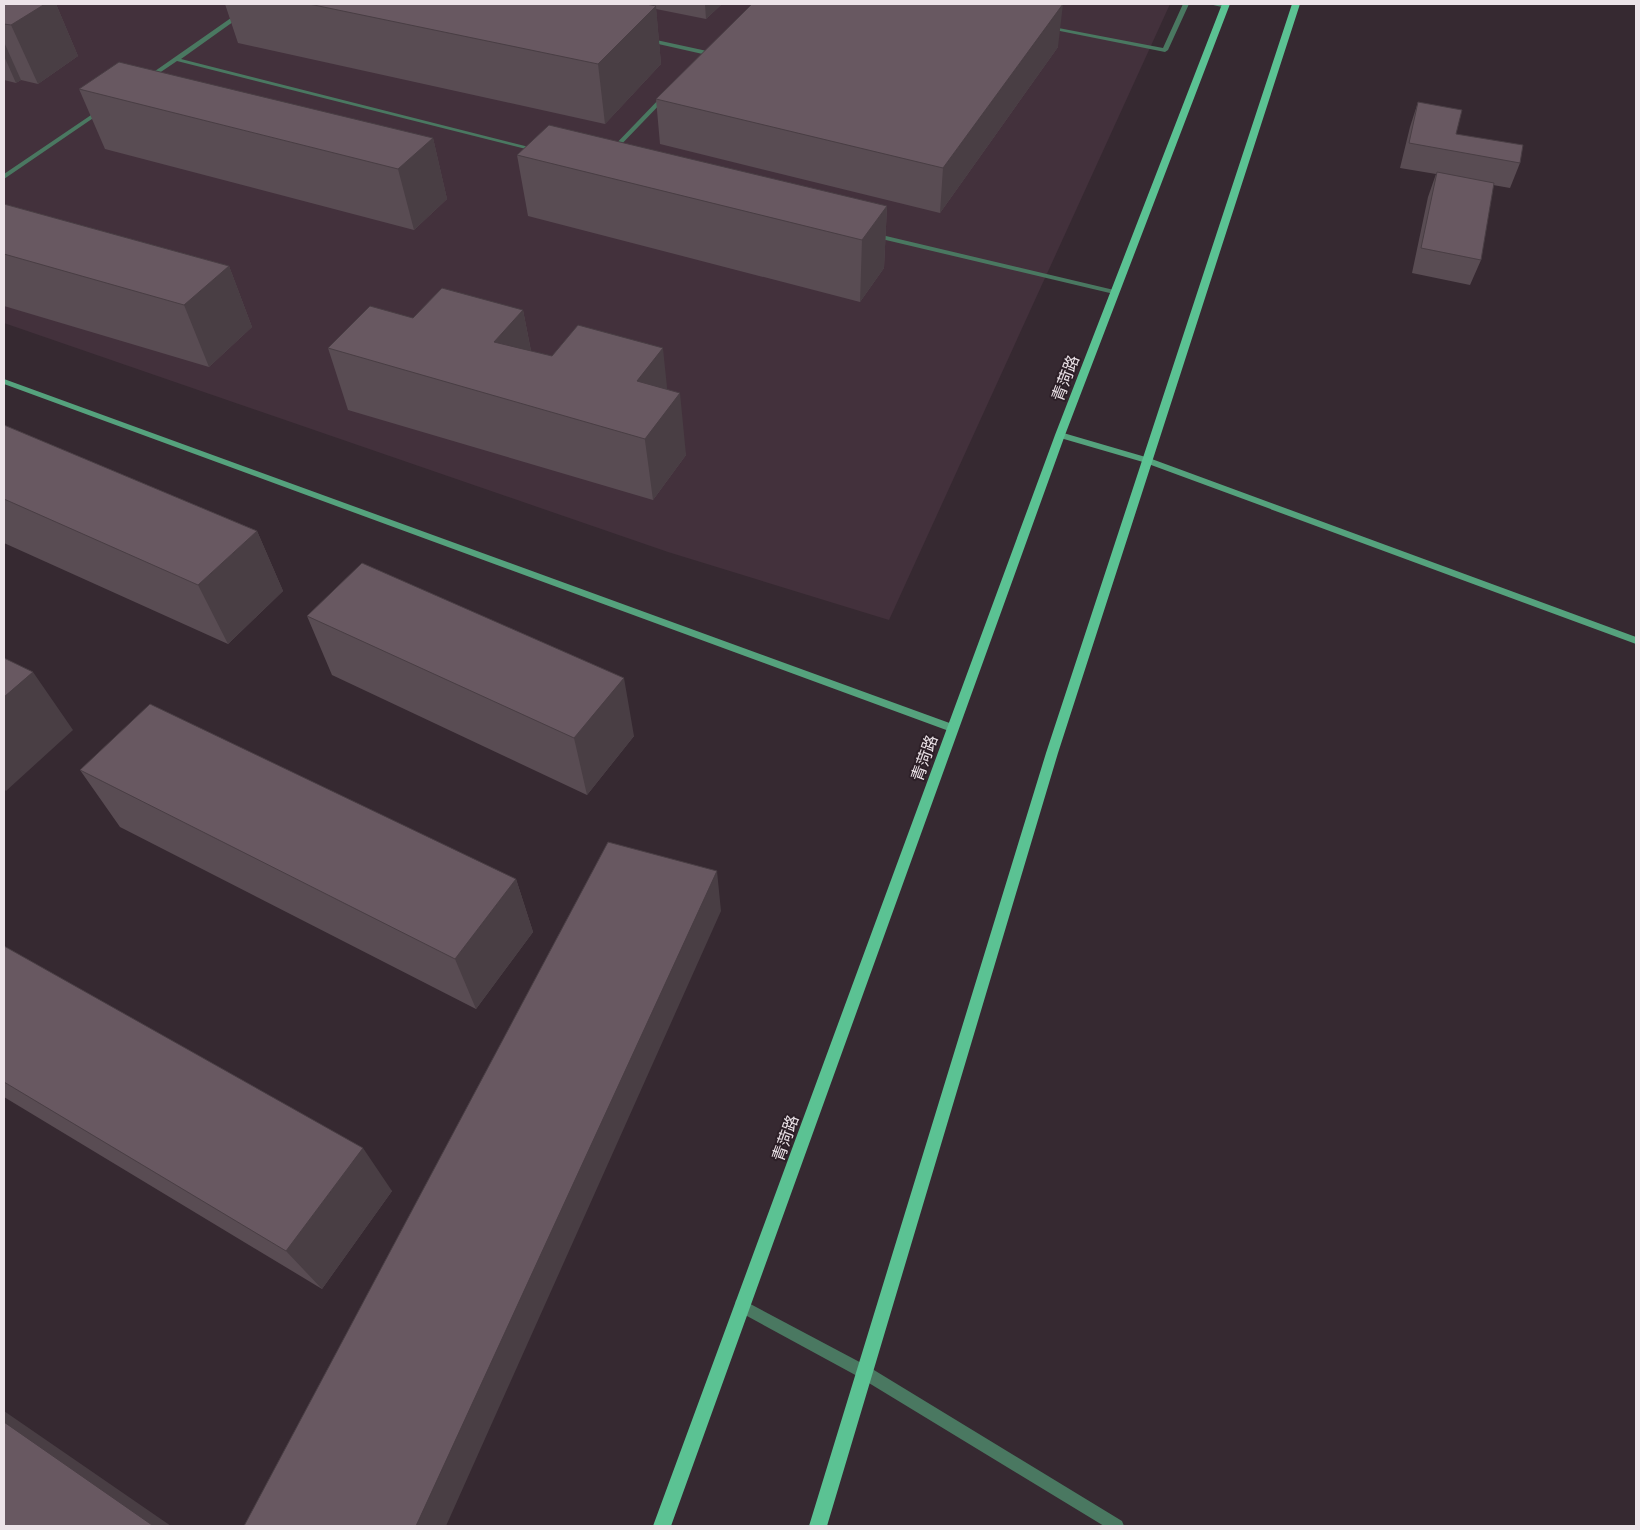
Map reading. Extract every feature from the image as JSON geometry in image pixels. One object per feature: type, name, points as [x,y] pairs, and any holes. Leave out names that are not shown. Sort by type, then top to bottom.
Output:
[{"type":"main road","points":[[818,1526],[1049,762],[1296,4]]},
{"type":"main road","name":"青菏路","points":[[662,1526],[741,1305],[1060,435],[1226,5]]},
{"type":"street","points":[[143,82],[255,4]]},
{"type":"street","points":[[1041,26],[1165,50],[1186,4]]},
{"type":"street","points":[[1212,4],[1226,5]]},
{"type":"street","points":[[640,39],[707,54]]},
{"type":"street","points":[[700,60],[714,46]]},
{"type":"street","points":[[175,60],[551,153]]},
{"type":"street","points":[[606,158],[673,88]]},
{"type":"street","points":[[4,177],[110,104]]},
{"type":"street","points":[[868,233],[1114,292]]},
{"type":"street","points":[[4,381],[952,728]]},
{"type":"street","points":[[1060,435],[1146,460],[1636,640]]},
{"type":"street","points":[[741,1305],[864,1372],[1117,1526]]},
{"type":"shaded area","points":[[4,4],[1170,4],[889,620],[668,552],[4,323]]},
{"type":"building","points":[[4,4],[45,4],[11,25],[4,24]]},
{"type":"building","points":[[309,4],[646,4],[656,6],[598,64]]},
{"type":"building","points":[[752,4],[1063,4],[943,168],[656,99]]},
{"type":"building","points":[[119,62],[433,138],[398,169],[79,89]]},
{"type":"building","points":[[1418,102],[1462,110],[1456,134],[1523,145],[1520,163],[1409,143]]},
{"type":"building","points":[[549,125],[887,206],[862,240],[517,155]]},
{"type":"building","points":[[1437,172],[1494,183],[1481,260],[1421,248]]},
{"type":"building","points":[[4,204],[229,266],[184,305],[4,254]]},
{"type":"building","points":[[442,288],[523,310],[494,342],[552,356],[578,325],[663,348],[637,381],[680,393],[645,439],[328,348],[370,306],[413,318]]},
{"type":"building","points":[[4,425],[257,531],[198,585],[4,499]]},
{"type":"building","points":[[362,563],[624,678],[574,738],[307,616]]},
{"type":"building","points":[[4,658],[33,672],[4,697]]},
{"type":"building","points":[[150,704],[516,879],[455,959],[80,770]]},
{"type":"building","points":[[608,842],[717,871],[416,1526],[244,1526]]},
{"type":"building","points":[[4,946],[363,1148],[286,1251],[4,1082]]},
{"type":"building","points":[[4,1422],[152,1525],[4,1526]]}]
